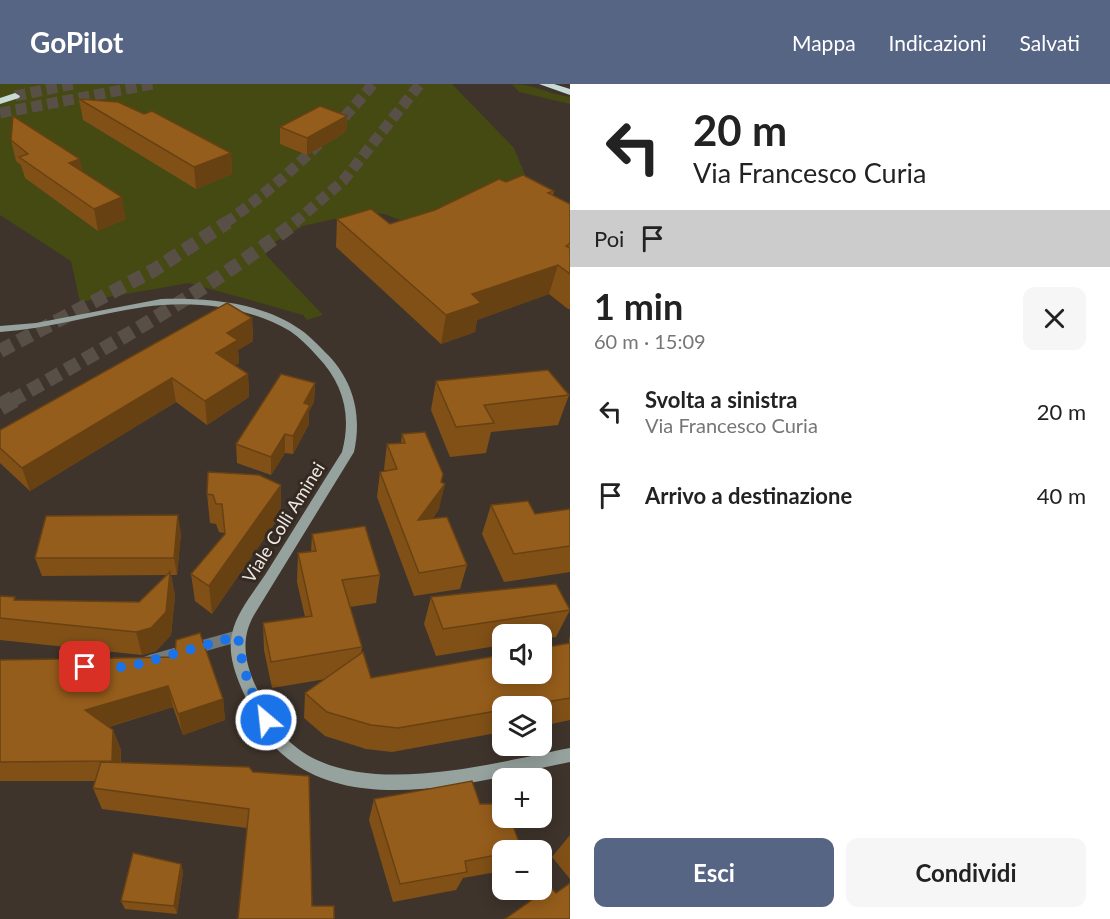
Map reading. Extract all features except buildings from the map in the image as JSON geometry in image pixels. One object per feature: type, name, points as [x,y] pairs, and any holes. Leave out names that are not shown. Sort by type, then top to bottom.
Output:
[{"type":"highway","points":[[544,84],[570,92]]},
{"type":"main road","name":"Viale Colli Aminei","points":[[0,329],[31,329],[165,302],[214,304],[280,322],[307,339],[330,363],[342,381],[354,417],[353,436],[348,452],[249,611],[238,636]]},
{"type":"main road","points":[[238,636],[242,669],[250,692],[266,720],[287,750],[314,767],[353,780],[396,783],[570,755]]},
{"type":"street","points":[[139,664],[238,636]]},
{"type":"green space","points":[[0,84],[452,84],[514,148],[525,175],[410,224],[384,214],[366,212],[303,226],[266,247],[266,255],[323,315],[307,320],[303,315],[189,283],[80,302],[71,261],[0,215]]},
{"type":"green space","points":[[512,84],[570,97],[570,104],[519,92]]},
{"type":"tunnel","points":[[15,96],[73,84]]},
{"type":"tunnel","points":[[0,113],[153,84]]},
{"type":"tunnel","points":[[225,223],[266,192],[304,158],[373,84]]},
{"type":"tunnel","points":[[294,223],[343,181],[420,84]]},
{"type":"tunnel","points":[[0,351],[154,270],[228,222]]},
{"type":"tunnel","points":[[11,401],[192,294],[296,222]]},
{"type":"tunnel","points":[[0,407],[14,399]]},
{"type":"route","points":[[85,667],[128,667],[238,636],[242,669],[250,692],[266,720]]}]
